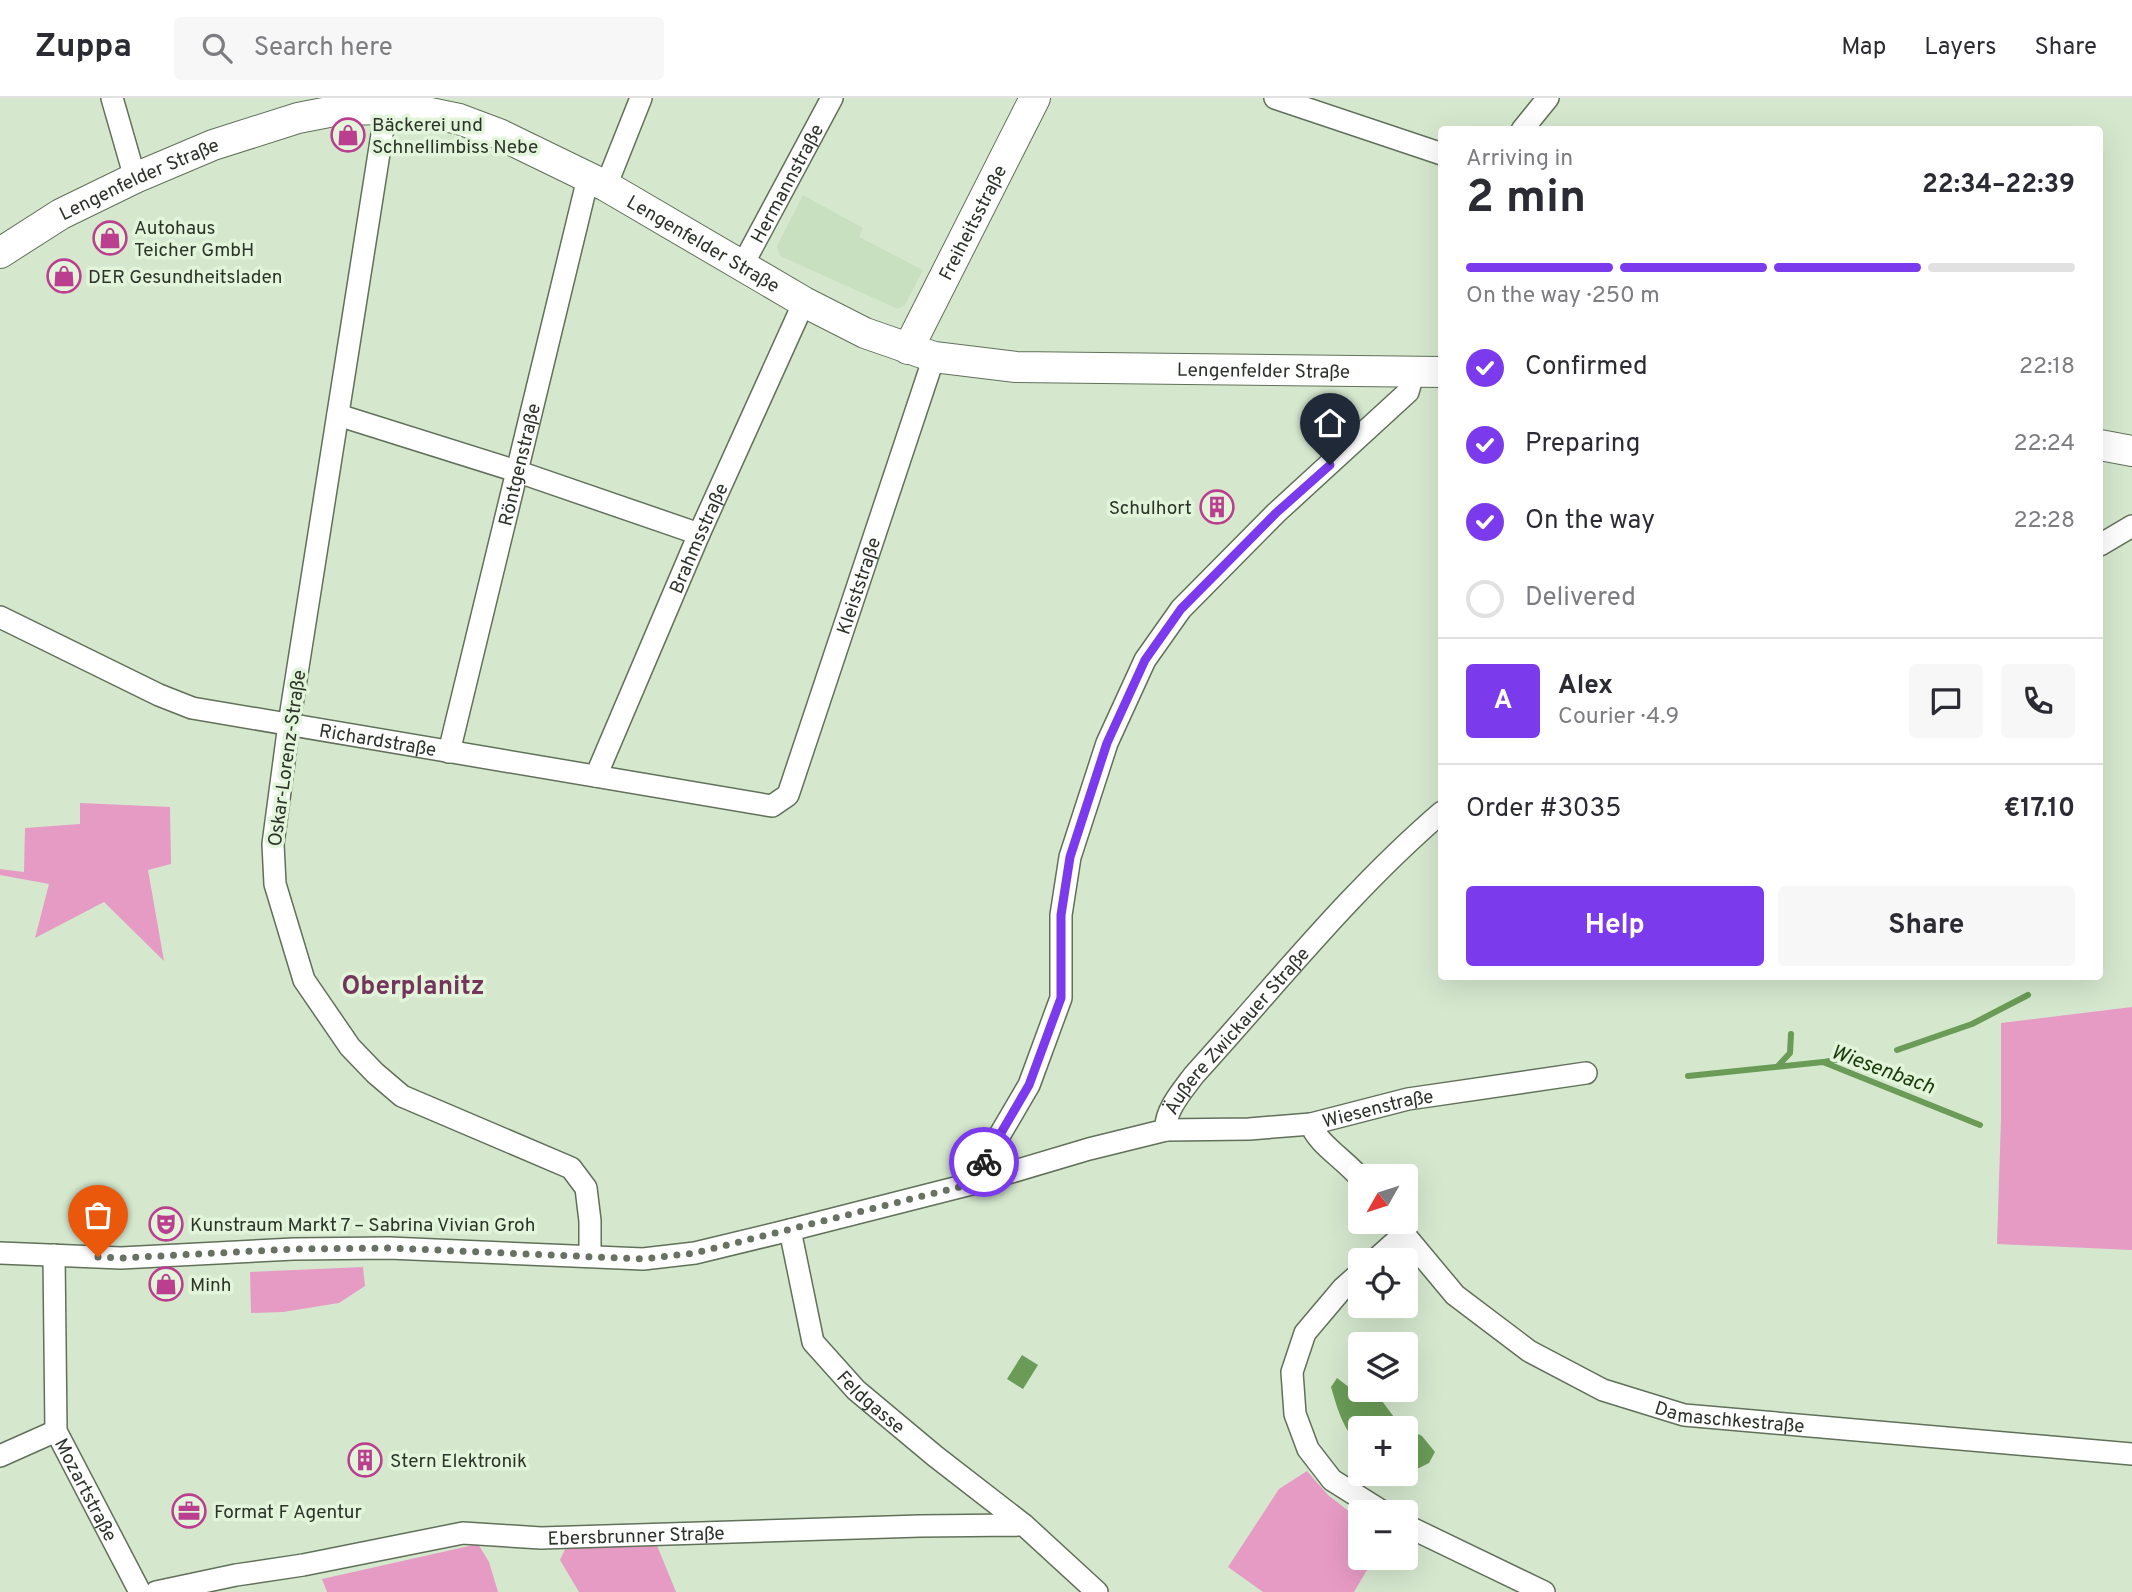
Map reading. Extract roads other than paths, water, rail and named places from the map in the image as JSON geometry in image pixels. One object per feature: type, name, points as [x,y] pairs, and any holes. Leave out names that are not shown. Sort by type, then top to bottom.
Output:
[{"type":"main road","name":"Freiheitsstraße","points":[[921,353],[1035,98]]},
{"type":"main road","name":"Lengenfelder Straße","points":[[0,253],[61,214],[135,178],[297,108],[421,111],[459,119],[499,134],[597,182],[804,302],[865,333],[921,353],[1016,367],[1428,371]]},
{"type":"main road","points":[[2103,445],[2132,452]]},
{"type":"street","points":[[112,98],[135,178]]},
{"type":"street","name":"Röntgenstraße","points":[[449,752],[516,471],[597,182],[641,98]]},
{"type":"street","name":"Hermannstraße","points":[[742,266],[832,98]]},
{"type":"street","points":[[1275,98],[1438,154]]},
{"type":"street","points":[[1525,126],[1548,98]]},
{"type":"street","name":"Oskar-Lorenz-Straße","points":[[386,109],[289,724],[273,844],[275,884],[304,979],[350,1047],[374,1073],[402,1096],[571,1168],[586,1188],[590,1256]]},
{"type":"street","name":"Brahmsstraße","points":[[596,776],[699,534],[804,302]]},
{"type":"street","name":"Kleiststraße","points":[[772,806],[788,794],[921,353]]},
{"type":"street","points":[[971,1184],[1029,1085],[1061,998],[1061,915],[1070,857],[1107,743],[1145,660],[1181,609],[1276,513],[1428,371]]},
{"type":"street","points":[[338,415],[516,471],[699,534]]},
{"type":"street","points":[[2103,543],[2132,526]]},
{"type":"street","name":"Richardstraße","points":[[0,617],[159,695],[192,708],[772,806]]},
{"type":"street","name":"Äußere Zwickauer Straße","points":[[0,1253],[121,1258],[294,1249],[389,1248],[643,1259],[695,1253],[790,1230],[1166,1130],[1166,1123],[1177,1099],[1194,1075],[1339,911],[1405,844],[1438,815]]},
{"type":"street","name":"Wiesenstraße","points":[[1166,1130],[1249,1129],[1311,1124],[1408,1099],[1586,1073]]},
{"type":"street","points":[[1311,1124],[1315,1133],[1348,1164]]},
{"type":"street","name":"Feldgasse","points":[[790,1230],[813,1342],[856,1391],[1024,1525]]},
{"type":"street","name":"Damaschkestraße","points":[[1404,1234],[1455,1295],[1529,1351],[1603,1390],[1684,1415],[2132,1454]]},
{"type":"street","name":"Mozartstraße","points":[[54,1255],[56,1431],[139,1592]]},
{"type":"street","points":[[1348,1284],[1305,1333],[1292,1372],[1295,1414],[1308,1449],[1332,1480],[1364,1500]]},
{"type":"street","points":[[0,1456],[56,1431]]},
{"type":"street","name":"Ebersbrunner Straße","points":[[156,1592],[463,1533],[541,1538],[920,1525],[1024,1525]]},
{"type":"street","points":[[1024,1525],[1097,1592]]},
{"type":"street","points":[[1418,1531],[1544,1592]]},
{"type":"waterway","points":[[1897,1050],[1972,1024],[2028,995]]},
{"type":"waterway","points":[[1778,1066],[1790,1053],[1791,1034]]},
{"type":"waterway","points":[[1824,1062],[1857,1056]]},
{"type":"waterway","name":"Wiesenbach","points":[[1688,1076],[1823,1062],[1980,1125]]},
{"type":"place","name":"Bäckerei und Schnellimbiss Nebe","points":[[348,135]]},
{"type":"place","name":"Autohaus Teicher GmbH","points":[[110,238]]},
{"type":"place","name":"DER Gesundheitsladen","points":[[64,276]]},
{"type":"place","name":"Schulhort","points":[[1217,507]]},
{"type":"place","name":"Kunstraum Markt 7 – Sabrina Vivian Groh","points":[[166,1224]]},
{"type":"place","name":"Minh","points":[[166,1284]]},
{"type":"place","name":"Stern Elektronik","points":[[365,1460]]},
{"type":"place","name":"Format F Agentur","points":[[189,1511]]},
{"type":"district","name":"Oberplanitz","points":[[413,985]]}]
